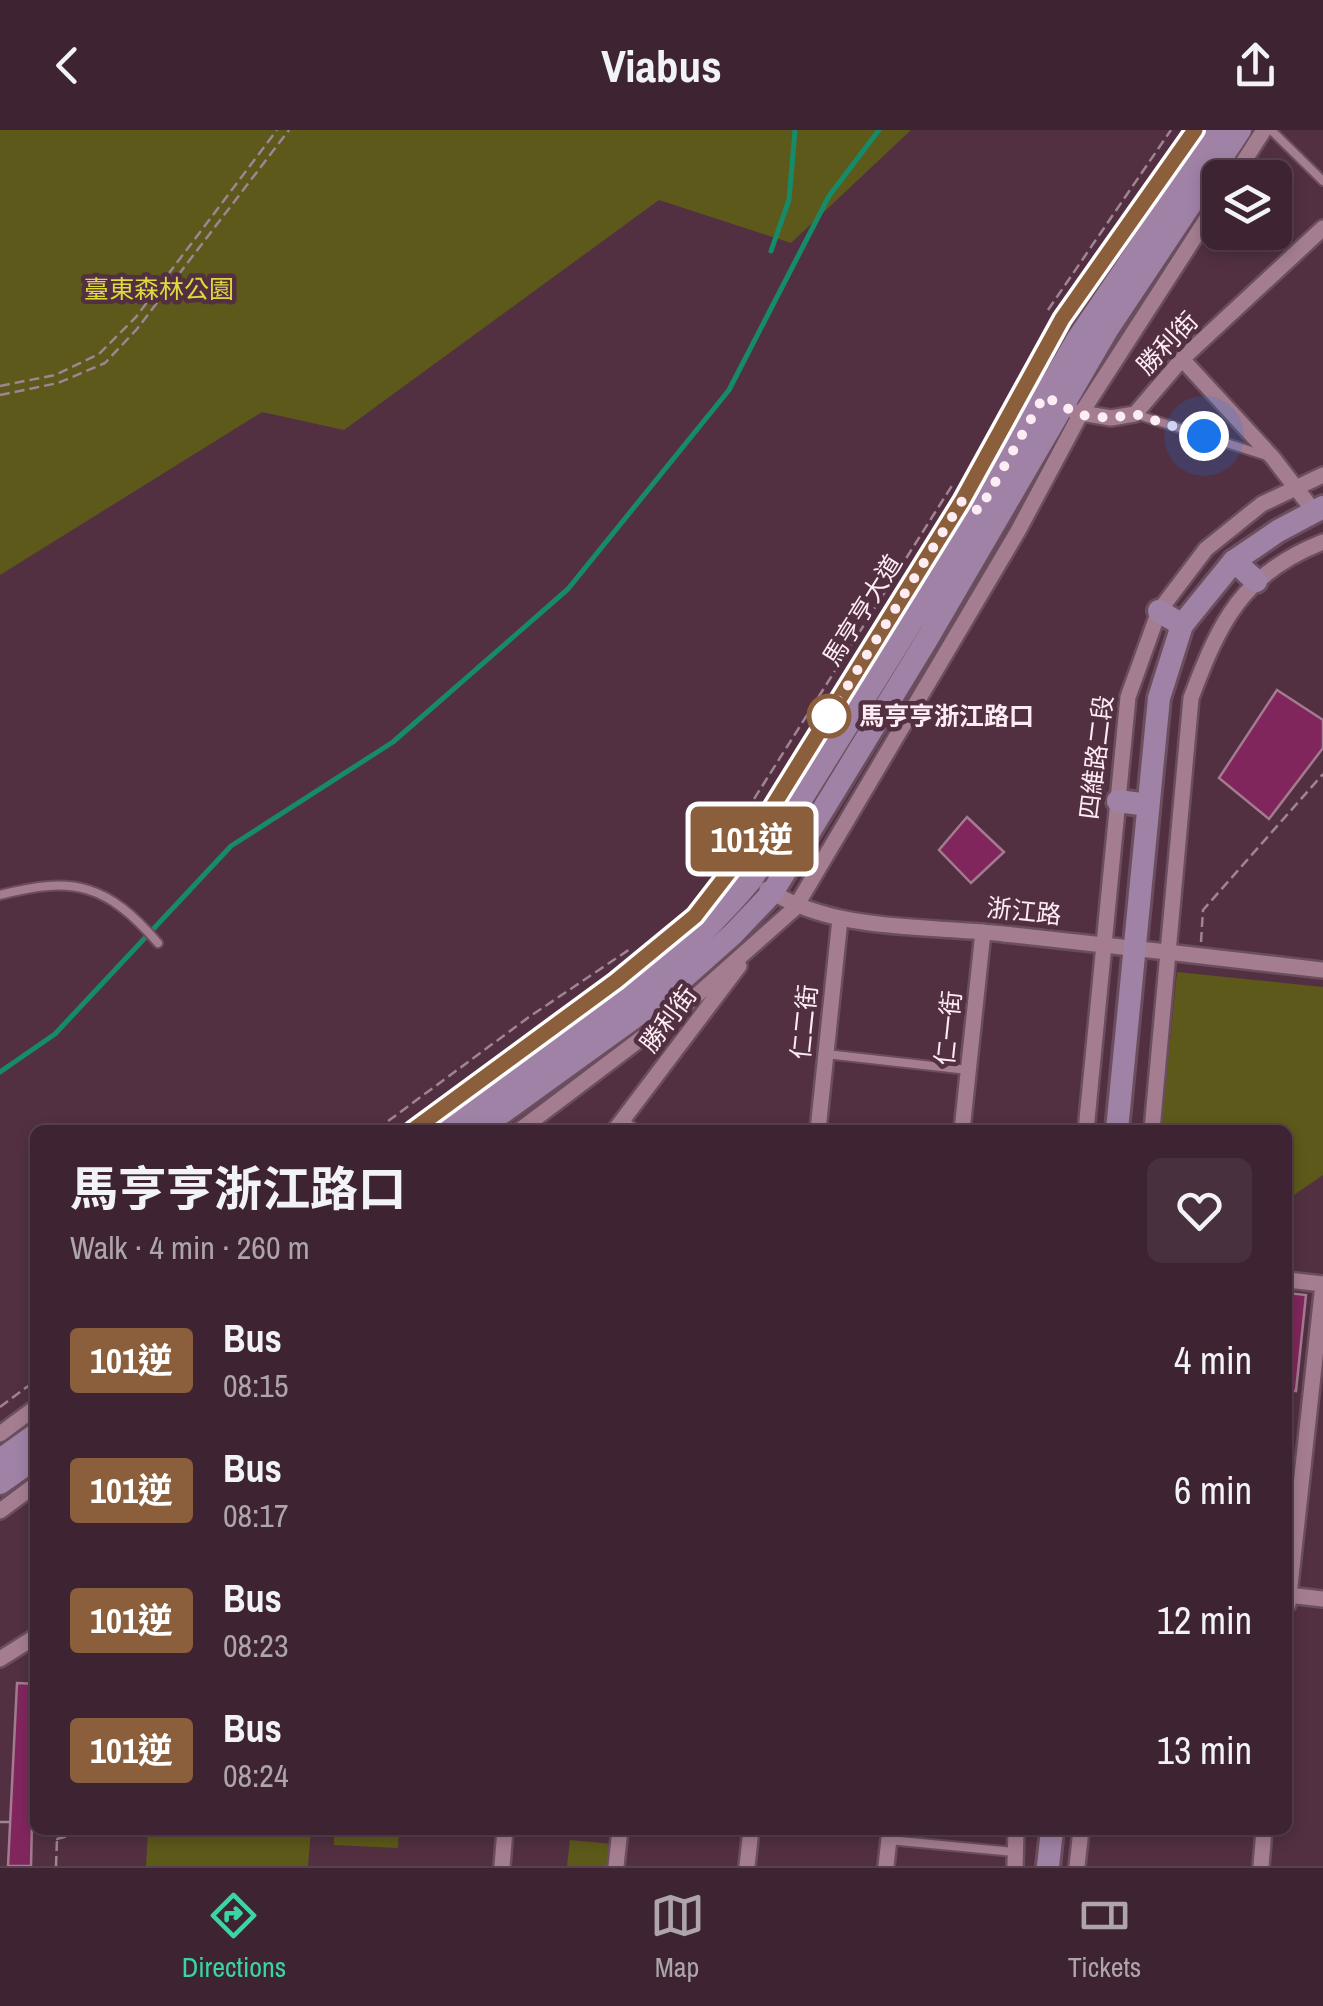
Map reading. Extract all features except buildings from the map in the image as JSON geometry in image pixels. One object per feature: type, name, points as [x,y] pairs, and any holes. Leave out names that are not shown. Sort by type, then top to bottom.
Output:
[{"type":"street","name":"馬亨亨大道","points":[[1053,401],[1062,319],[1194,130]]},
{"type":"street","name":"馬亨亨大道","points":[[532,1125],[688,1003],[795,908],[893,742],[989,516],[1053,401],[1076,340],[1219,130]]},
{"type":"street","name":"馬亨亨大道","points":[[455,1125],[628,999],[721,916],[744,871],[852,720],[989,516],[1053,401],[1107,330],[1240,130]]},
{"type":"street","points":[[1246,160],[1267,130]]},
{"type":"street","name":"馬亨亨大道","points":[[1053,401],[1202,220]]},
{"type":"street","name":"勝利街","points":[[1135,414],[1182,359],[1323,228]]},
{"type":"street","points":[[1118,1125],[1160,698],[1182,624],[1234,562],[1318,509],[1182,359]]},
{"type":"street","points":[[1053,401],[1111,418],[1135,414]]},
{"type":"street","name":"四維路二段","points":[[1086,1125],[1128,697],[1159,611],[1206,549],[1262,504],[1323,476]]},
{"type":"street","points":[[1152,1125],[1192,698],[1216,634],[1256,581],[1297,552],[1323,542]]},
{"type":"street","points":[[1234,562],[1256,581]]},
{"type":"street","points":[[1159,611],[1182,624]]},
{"type":"street","name":"馬亨亨大道","points":[[424,1125],[506,1087],[661,998],[733,934],[772,893],[852,720]]},
{"type":"street","points":[[852,720],[893,742]]},
{"type":"street","points":[[1118,801],[1148,804]]},
{"type":"street","name":"浙江路","points":[[744,871],[795,908],[840,919],[1323,970]]},
{"type":"street","name":"仁二街","points":[[819,1125],[840,919]]},
{"type":"street","name":"仁一街","points":[[962,1125],[983,932]]},
{"type":"street","name":"勝利街","points":[[626,1125],[759,938]]},
{"type":"street","name":"馬亨亨大道","points":[[481,1125],[506,1087]]},
{"type":"street","points":[[506,1087],[526,1125]]},
{"type":"street","points":[[1292,1280],[1323,1284],[1292,1559]]},
{"type":"street","points":[[0,1460],[20,1440]]},
{"type":"street","points":[[0,1483],[20,1440]]},
{"type":"street","points":[[0,1511],[30,1489]]},
{"type":"street","points":[[1292,1595],[1323,1598]]},
{"type":"street","points":[[0,1659],[30,1641]]},
{"type":"street","points":[[502,1866],[505,1835]]},
{"type":"street","points":[[616,1866],[619,1835]]},
{"type":"street","points":[[748,1866],[751,1835]]},
{"type":"street","points":[[886,1866],[890,1835]]},
{"type":"street","points":[[1048,1866],[1051,1835]]},
{"type":"street","points":[[1077,1866],[1080,1835]]},
{"type":"street","points":[[1261,1866],[1264,1835]]},
{"type":"lane","points":[[1267,130],[1323,181]]},
{"type":"lane","points":[[1135,414],[1273,458]]},
{"type":"lane","points":[[0,894],[57,883],[97,890],[137,918],[157,942]]},
{"type":"lane","points":[[826,1054],[968,1070]]},
{"type":"lane","points":[[890,1835],[1014,1859]]},
{"type":"path","points":[[0,386],[55,375],[99,354],[136,317],[277,130]]},
{"type":"path","points":[[0,396],[58,383],[105,363],[136,329],[289,130]]},
{"type":"path","points":[[1042,320],[1172,130]]},
{"type":"path","points":[[706,874],[953,484]]},
{"type":"path","points":[[1200,956],[1204,910],[1323,774]]},
{"type":"path","points":[[383,1125],[633,946]]},
{"type":"path","points":[[0,1407],[30,1385]]},
{"type":"path","points":[[0,1822],[10,1822]]},
{"type":"path","points":[[51,1835],[57,1839],[69,1835]]},
{"type":"path","points":[[56,1866],[57,1839]]},
{"type":"green space","name":"臺東森林公園","points":[[0,130],[911,130],[791,243],[659,200],[344,430],[262,412],[0,575]]},
{"type":"green space","points":[[1177,972],[1323,987],[1323,1175],[1292,1196],[1292,1125],[1162,1125]]},
{"type":"green space","points":[[148,1835],[311,1835],[308,1866],[146,1866]]},
{"type":"green space","points":[[334,1835],[399,1835],[398,1848],[334,1845]]},
{"type":"green space","points":[[570,1840],[614,1844],[611,1866],[567,1866]]},
{"type":"waterway","points":[[771,251],[789,200],[795,130]]},
{"type":"waterway","points":[[0,1072],[55,1034],[231,846],[393,742],[568,589],[729,390],[829,196],[879,130]]},
{"type":"bus line","name":"101逆","points":[[420,1125],[616,981],[695,916],[773,806],[962,501],[1062,319],[1195,130]]},
{"type":"place","name":"馬亨亨浙江路口","points":[[829,716]]},
{"type":"route","points":[[829,716],[962,501],[979,511],[1044,396],[1080,415],[1111,418],[1135,414],[1204,436]]}]
